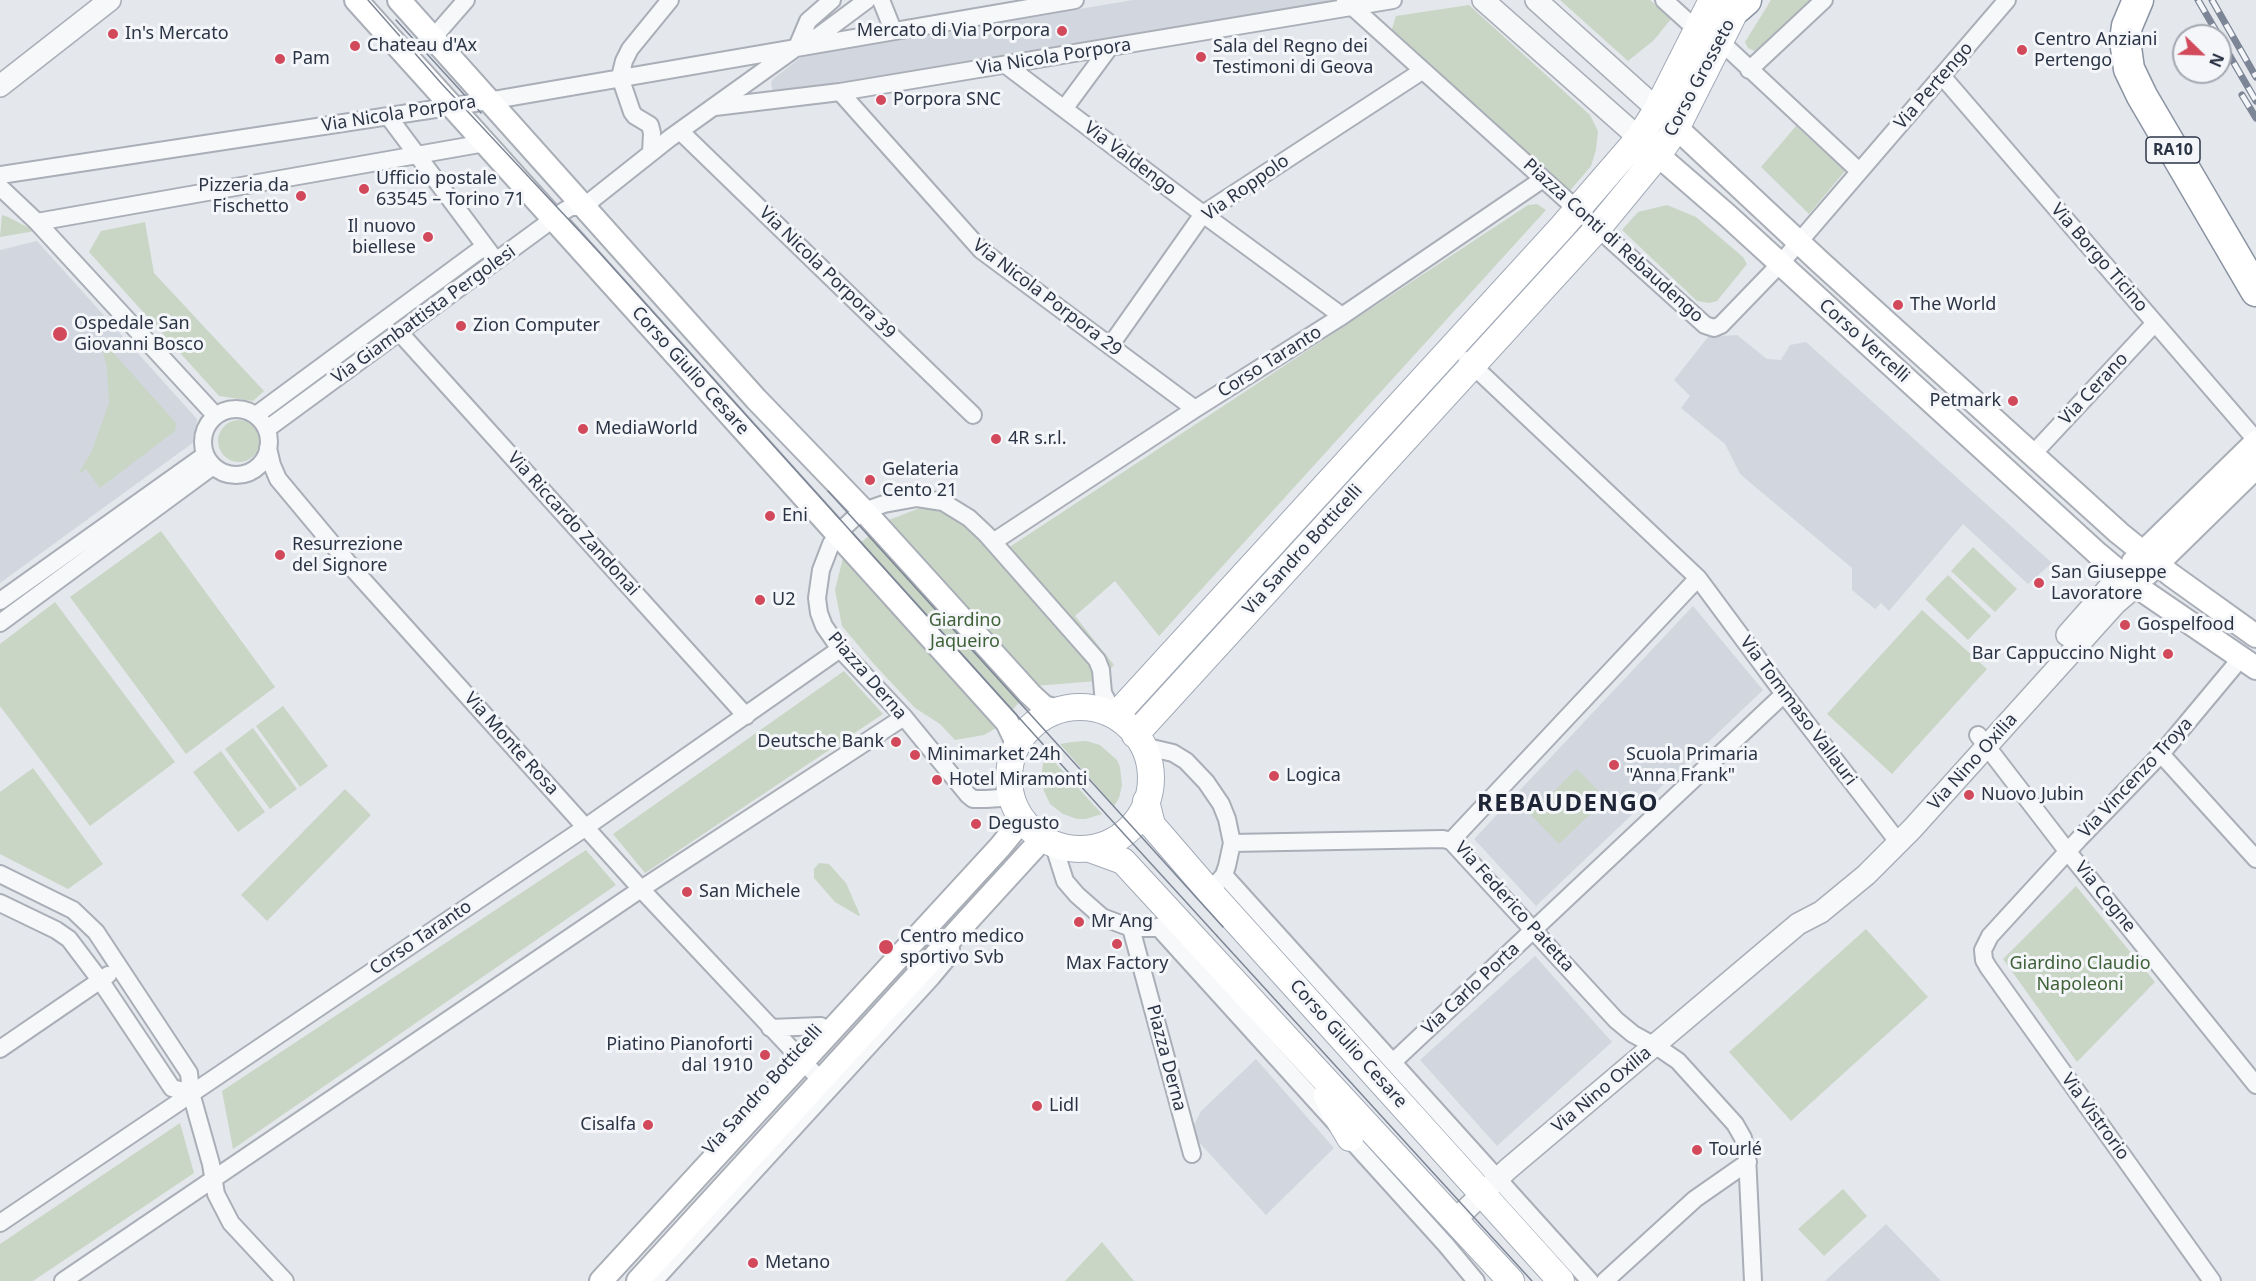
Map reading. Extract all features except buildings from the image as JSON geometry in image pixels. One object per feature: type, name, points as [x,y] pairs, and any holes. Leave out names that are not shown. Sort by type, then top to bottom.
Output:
[{"type":"highway","name":"RA10","points":[[2138,0],[2127,26],[2125,40],[2129,69],[2142,96],[2256,291]]},
{"type":"main road","name":"Corso Giulio Cesare","points":[[356,0],[1007,722],[1018,745]]},
{"type":"main road","name":"Corso Giulio Cesare","points":[[399,0],[756,399],[864,511],[1030,694],[1044,707],[1057,711]]},
{"type":"main road","name":"Corso Grosseto","points":[[1639,138],[1657,110],[1697,30],[1734,2]]},
{"type":"main road","name":"Corso Grosseto","points":[[1658,155],[1677,129],[1720,41],[1734,2]]},
{"type":"main road","name":"Corso Vercelli","points":[[1657,110],[1798,242],[2149,558],[2256,636]]},
{"type":"main road","name":"Corso Vercelli","points":[[1639,138],[2129,580],[2249,663]]},
{"type":"main road","name":"Via Sandro Botticelli","points":[[1115,716],[1453,347],[1639,138]]},
{"type":"main road","name":"Via Sandro Botticelli","points":[[1139,741],[1472,364],[1598,228],[1658,155]]},
{"type":"main road","points":[[2129,580],[2256,441]]},
{"type":"main road","points":[[2149,558],[2188,534],[2256,467]]},
{"type":"main road","points":[[2188,534],[2186,567],[2195,592]]},
{"type":"main road","name":"Piazza Derna","points":[[1048,841],[1022,820],[1011,793],[1010,772],[1018,745],[1025,733],[1037,721],[1057,711],[1083,707],[1101,710],[1115,716],[1139,741]]},
{"type":"main road","points":[[1048,841],[1072,849],[1090,849],[1107,844],[1128,831],[1146,801],[1150,771],[1139,741]]},
{"type":"main road","name":"Corso Giulio Cesare","points":[[1146,801],[1152,825],[1217,883],[1490,1186],[1561,1281]]},
{"type":"main road","name":"Via Sandro Botticelli","points":[[601,1281],[799,1058],[944,908],[1000,848],[1022,820]]},
{"type":"main road","name":"Via Sandro Botticelli","points":[[638,1281],[825,1085],[960,929],[1048,841]]},
{"type":"main road","points":[[1090,849],[1123,861],[1168,923],[1204,949],[1320,1075],[1446,1228],[1511,1281]]},
{"type":"main road","points":[[1320,1075],[1335,1113],[1350,1138]]},
{"type":"street","points":[[0,86],[110,0]]},
{"type":"street","points":[[432,39],[466,0]]},
{"type":"street","points":[[651,153],[650,125],[632,112],[620,77],[624,61],[630,50],[670,0]]},
{"type":"street","points":[[796,47],[808,21],[832,0]]},
{"type":"street","points":[[796,47],[820,35],[867,0]]},
{"type":"street","points":[[881,0],[893,30]]},
{"type":"street","name":"Via Nicola Porpora","points":[[0,175],[488,101],[1075,0]]},
{"type":"street","name":"Via Nicola Porpora","points":[[714,108],[840,92],[1109,48],[1349,4],[1393,0]]},
{"type":"street","name":"Corso Vercelli","points":[[1483,0],[1639,138]]},
{"type":"street","name":"Corso Vercelli","points":[[1536,0],[1657,110]]},
{"type":"street","points":[[1664,0],[1697,30]]},
{"type":"street","points":[[1749,70],[1824,0]]},
{"type":"street","name":"Via Pertengo","points":[[1859,171],[2007,0]]},
{"type":"street","name":"Piazza Conti di Rebaudengo","points":[[1349,4],[1711,328],[1721,325],[1780,264],[1859,171]]},
{"type":"street","points":[[1720,41],[1859,171]]},
{"type":"street","name":"Via Nicola Porpora","points":[[583,207],[680,131],[796,47]]},
{"type":"street","points":[[1064,109],[1109,48]]},
{"type":"street","name":"Via Valdengo","points":[[1006,65],[1342,316]]},
{"type":"street","name":"Via Roppolo","points":[[1110,346],[1203,214],[1422,71]]},
{"type":"street","name":"Via Borgo Ticino","points":[[1942,76],[2256,441]]},
{"type":"street","name":"Via Nicola Porpora 29","points":[[840,92],[981,250],[1195,409]]},
{"type":"street","points":[[388,116],[497,262]]},
{"type":"street","name":"Via Nicola Porpora 39","points":[[680,131],[973,415]]},
{"type":"street","points":[[37,222],[485,143]]},
{"type":"street","name":"Corso Taranto","points":[[993,542],[1195,409],[1342,316],[1544,179]]},
{"type":"street","points":[[0,187],[37,222],[215,415]]},
{"type":"street","name":"Via Giambattista Pergolesi","points":[[267,429],[571,207],[583,207]]},
{"type":"street","name":"Via Giambattista Pergolesi","points":[[256,415],[485,246]]},
{"type":"street","name":"Via Cerano","points":[[2032,455],[2155,322]]},
{"type":"street","name":"Via Riccardo Zandonai","points":[[400,333],[747,716]]},
{"type":"street","points":[[1453,347],[1698,578]]},
{"type":"street","points":[[237,408],[251,411],[256,415],[267,429],[268,448],[260,465],[247,473],[227,474],[209,460],[202,445],[204,432],[215,415],[223,411],[237,408]]},
{"type":"street","name":"Via Monte Rosa","points":[[268,448],[278,479],[354,570],[641,889],[825,1085]]},
{"type":"street","points":[[0,601],[209,460]]},
{"type":"street","points":[[0,623],[209,460]]},
{"type":"street","name":"Piazza Derna","points":[[1011,793],[1001,798],[983,800],[973,799],[968,795],[904,717],[840,649],[821,619],[817,597],[826,554],[838,533],[864,511],[907,498],[934,499],[960,511],[993,542],[1099,663],[1103,693],[1115,716]]},
{"type":"street","name":"Via Tommaso Vallauri","points":[[1698,578],[1895,838]]},
{"type":"street","name":"Via Federico Patetta","points":[[1698,578],[1451,841],[1616,1020],[1633,1034],[1682,1065],[1731,1119],[1743,1138],[1748,1162],[1754,1281]]},
{"type":"street","name":"Via Nino Oxilia","points":[[1446,1228],[1490,1186],[1798,924],[1821,912],[1866,874],[1895,838],[1982,741],[2116,603],[2129,580]]},
{"type":"street","name":"Corso Taranto","points":[[0,1223],[586,827],[840,649]]},
{"type":"street","name":"Via Vincenzo Troya","points":[[1983,950],[1990,936],[2249,663]]},
{"type":"street","name":"Via Carlo Porta","points":[[1393,1062],[1784,694]]},
{"type":"street","points":[[63,1281],[641,889],[904,717]]},
{"type":"street","points":[[1139,741],[1173,753],[1194,768],[1221,804],[1232,843],[1230,857],[1217,883]]},
{"type":"street","name":"Via Cogne","points":[[1982,741],[2068,852],[2256,1085]]},
{"type":"street","points":[[2161,754],[2256,859]]},
{"type":"street","points":[[1048,841],[1061,872],[1072,890],[1107,920],[1131,928],[1168,923],[1215,989],[1350,1138],[1446,1228],[1476,1281]]},
{"type":"street","points":[[1232,843],[1451,841]]},
{"type":"street","points":[[0,874],[76,912],[96,932],[189,1072],[191,1093],[211,1164],[216,1194],[231,1223],[285,1281]]},
{"type":"street","name":"Corso Giulio Cesare","points":[[1217,883],[1393,1062],[1490,1186],[1590,1281]]},
{"type":"street","points":[[0,903],[56,930],[69,939],[100,980],[172,1088],[191,1093]]},
{"type":"street","name":"Via Sandro Botticelli","points":[[588,1281],[799,1058],[821,1026],[920,919],[944,908]]},
{"type":"street","name":"Piazza Derna","points":[[1131,928],[1192,1154]]},
{"type":"street","points":[[1204,949],[1215,989]]},
{"type":"street","name":"Via Vistrorio","points":[[1983,950],[1984,960],[1988,967],[2212,1281]]},
{"type":"street","points":[[0,1049],[119,968]]},
{"type":"street","points":[[770,1028],[821,1026]]},
{"type":"street","name":"Via Sandro Botticelli","points":[[654,1281],[825,1085]]},
{"type":"street","points":[[1605,1281],[1695,1199],[1748,1162]]},
{"type":"shaded area","name":"Mercato di Via Porpora","points":[[1133,0],[1328,0],[1336,7],[777,92],[773,91],[771,83],[804,55]]},
{"type":"shaded area","name":"Ospedale San Giovanni Bosco","points":[[37,241],[197,419],[194,442],[0,583],[0,250]]},
{"type":"shaded area","points":[[1737,335],[1767,359],[1781,360],[1790,345],[1806,342],[2052,563],[2028,584],[1963,524],[1889,611],[1881,603],[1875,609],[1852,590],[1852,568],[1740,474],[1725,444],[1681,408],[1690,396],[1674,380],[1708,337]]},
{"type":"shaded area","name":"Scuola Primaria \"Anna Frank\"","points":[[1693,606],[1763,690],[1536,906],[1474,839]]},
{"type":"shaded area","points":[[1535,956],[1612,1042],[1497,1146],[1420,1060]]},
{"type":"shaded area","points":[[1256,1059],[1334,1148],[1266,1215],[1195,1138],[1194,1125],[1201,1111]]},
{"type":"shaded area","points":[[1886,1224],[1941,1281],[1825,1281]]},
{"type":"green space","points":[[1560,0],[1650,0],[1671,19],[1654,40],[1628,61]]},
{"type":"green space","points":[[1771,0],[1815,0],[1768,44],[1755,51],[1748,48],[1745,42]]},
{"type":"green space","points":[[1469,5],[1590,115],[1598,131],[1596,150],[1591,166],[1567,194],[1391,32],[1396,16]]},
{"type":"green space","points":[[1796,126],[1845,171],[1809,214],[1761,167]]},
{"type":"green space","name":"Giardino Jaqueiro","points":[[1537,204],[1546,210],[1159,636],[1115,581],[1075,616],[1114,665],[1098,681],[1034,686],[996,728],[984,735],[955,740],[940,724],[915,708],[842,626],[835,590],[843,558],[886,521],[920,508],[945,508],[1002,552],[1528,205]]},
{"type":"green space","points":[[1667,205],[1696,217],[1743,257],[1747,264],[1717,301],[1709,303],[1697,301],[1622,230],[1638,212]]},
{"type":"green space","points":[[2,215],[8,217],[35,231],[0,237]]},
{"type":"green space","points":[[145,222],[154,273],[264,391],[253,401],[219,396],[89,252],[101,231]]},
{"type":"green space","points":[[99,337],[176,423],[175,431],[100,488],[86,469],[78,474],[91,453],[109,403],[107,368]]},
{"type":"green space","points":[[239,420],[247,421],[254,426],[259,433],[259,449],[254,456],[247,461],[239,462],[231,461],[224,456],[219,449],[218,441],[219,433],[224,426],[231,421]]},
{"type":"green space","points":[[161,531],[275,687],[186,754],[70,597]]},
{"type":"green space","points":[[1973,547],[2017,589],[1995,612],[1951,571]]},
{"type":"green space","points":[[1948,575],[1991,616],[1968,640],[1925,599]]},
{"type":"green space","points":[[55,602],[175,762],[90,826],[0,706],[0,644]]},
{"type":"green space","points":[[1922,610],[1987,669],[1892,774],[1827,714]]},
{"type":"green space","points":[[844,671],[883,714],[645,873],[613,834]]},
{"type":"green space","points":[[283,706],[328,766],[300,787],[256,726]]},
{"type":"green space","points":[[253,728],[297,789],[270,809],[225,749]]},
{"type":"green space","points":[[1086,741],[1100,745],[1117,760],[1122,785],[1119,798],[1114,806],[1060,744]]},
{"type":"green space","points":[[221,751],[265,812],[238,832],[193,772]]},
{"type":"green space","points":[[1048,755],[1102,814],[1077,819],[1063,814],[1050,804],[1041,778],[1043,764]]},
{"type":"green space","points":[[33,768],[103,864],[68,889],[0,854],[0,792]]},
{"type":"green space","points":[[1577,769],[1606,799],[1559,844],[1530,814]]},
{"type":"green space","points":[[345,789],[371,815],[267,921],[241,895]]},
{"type":"green space","points":[[586,850],[616,885],[233,1149],[222,1091]]},
{"type":"green space","points":[[819,863],[829,864],[846,883],[859,916],[835,902],[814,878],[814,869]]},
{"type":"green space","name":"Giardino Claudio Napoleoni","points":[[2076,886],[2155,982],[2077,1062],[2003,959]]},
{"type":"green space","points":[[1866,929],[1928,997],[1791,1121],[1729,1052]]},
{"type":"green space","points":[[180,1123],[194,1173],[33,1281],[0,1281],[0,1244]]},
{"type":"green space","points":[[1843,1189],[1867,1216],[1824,1256],[1798,1229]]},
{"type":"green space","points":[[1102,1242],[1134,1281],[1065,1281]]},
{"type":"tram line","points":[[368,0],[1532,1281]]},
{"type":"tram line","points":[[396,20],[481,113]]},
{"type":"tram line","points":[[828,491],[1223,927]]},
{"type":"railway","points":[[2198,0],[2212,24]]},
{"type":"railway","points":[[2212,0],[2256,77]]},
{"type":"railway","points":[[2232,60],[2256,101]]},
{"type":"railway","points":[[2242,95],[2256,118]]},
{"type":"place","name":"Mercato di Via Porpora","points":[[1062,31]]},
{"type":"place","name":"In's Mercato","points":[[113,34]]},
{"type":"place","name":"Chateau d'Ax","points":[[355,46]]},
{"type":"place","name":"Centro Anziani Pertengo","points":[[2022,50]]},
{"type":"place","name":"Sala del Regno dei Testimoni di Geova","points":[[1201,57]]},
{"type":"place","name":"Pam","points":[[280,59]]},
{"type":"place","name":"Porpora SNC","points":[[881,100]]},
{"type":"place","name":"Ufficio postale 63545 – Torino 71","points":[[364,189]]},
{"type":"place","name":"Pizzeria da Fischetto","points":[[301,196]]},
{"type":"place","name":"Il nuovo biellese","points":[[428,237]]},
{"type":"place","name":"The World","points":[[1898,305]]},
{"type":"place","name":"Zion Computer","points":[[461,326]]},
{"type":"place","name":"Ospedale San Giovanni Bosco","points":[[60,334]]},
{"type":"place","name":"Petmark","points":[[2013,401]]},
{"type":"place","name":"MediaWorld","points":[[583,429]]},
{"type":"place","name":"4R s.r.l.","points":[[996,439]]},
{"type":"place","name":"Gelateria Cento 21","points":[[870,480]]},
{"type":"place","name":"Eni","points":[[770,516]]},
{"type":"place","name":"Resurrezione del Signore","points":[[280,555]]},
{"type":"place","name":"San Giuseppe Lavoratore","points":[[2039,583]]},
{"type":"place","name":"U2","points":[[760,600]]},
{"type":"place","name":"Gospelfood","points":[[2125,625]]},
{"type":"place","name":"Bar Cappuccino Night","points":[[2168,654]]},
{"type":"place","name":"Deutsche Bank","points":[[896,742]]},
{"type":"place","name":"Minimarket 24h","points":[[915,755]]},
{"type":"place","name":"Scuola Primaria \"Anna Frank\"","points":[[1614,765]]},
{"type":"place","name":"Logica","points":[[1274,776]]},
{"type":"place","name":"Hotel Miramonti","points":[[937,780]]},
{"type":"place","name":"Nuovo Jubin","points":[[1969,795]]},
{"type":"place","name":"Degusto","points":[[976,824]]},
{"type":"place","name":"San Michele","points":[[687,892]]},
{"type":"place","name":"Mr Ang","points":[[1079,922]]},
{"type":"place","name":"Max Factory","points":[[1117,944]]},
{"type":"place","name":"Centro medico sportivo Svb","points":[[886,947]]},
{"type":"place","name":"Piatino Pianoforti dal 1910","points":[[765,1055]]},
{"type":"place","name":"Lidl","points":[[1037,1106]]},
{"type":"place","name":"Cisalfa","points":[[648,1125]]},
{"type":"place","name":"Tourlé","points":[[1697,1150]]},
{"type":"place","name":"Metano","points":[[753,1263]]},
{"type":"district","name":"REBAUDENGO","points":[[1568,804]]}]
